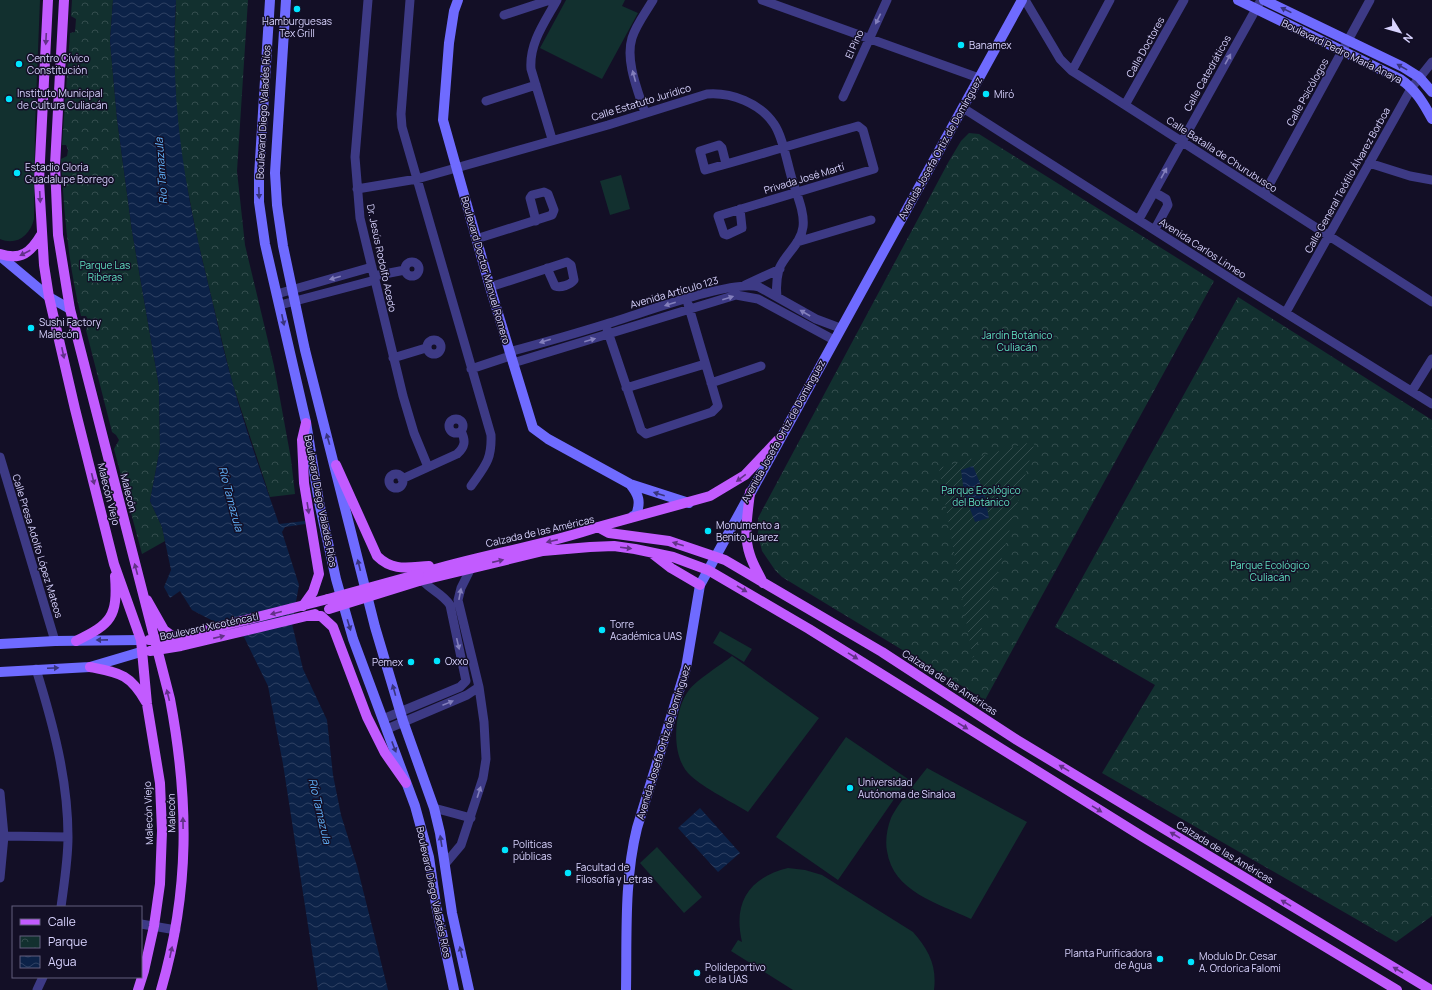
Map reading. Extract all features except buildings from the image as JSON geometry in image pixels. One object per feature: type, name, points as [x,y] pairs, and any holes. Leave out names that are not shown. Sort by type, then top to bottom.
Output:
[{"type":"main road","name":"Malecón Viejo","points":[[48,0],[40,174],[41,234],[49,297],[75,409],[114,564],[142,640],[147,704],[160,783],[162,831],[160,884],[154,926],[142,977]]},
{"type":"main road","name":"Malecón","points":[[64,0],[55,165],[55,198],[58,235],[70,309],[174,722],[182,786],[183,876],[176,930],[161,990]]},
{"type":"main road","name":"Boulevard Diego Valadés Ríos","points":[[270,0],[259,176],[259,202],[265,244],[306,423],[319,502],[336,579],[354,639],[406,783],[426,847],[436,905],[454,990]]},
{"type":"main road","name":"Boulevard Diego Valadés Ríos","points":[[286,0],[275,173],[280,227],[294,301],[324,423],[336,465],[375,627],[402,717],[434,808],[445,864],[452,913],[469,990]]},
{"type":"main road","name":"Boulevard Doctor Manuel Romero","points":[[458,0],[454,10],[449,43],[443,106],[444,120],[476,239],[533,428],[548,439],[630,484],[689,503]]},
{"type":"main road","name":"Avenida Josefa Ortiz de Domínguez","points":[[626,990],[627,909],[632,851],[643,806],[686,668],[700,585],[778,440],[1023,0]]},
{"type":"main road","name":"Boulevard Pedro María Anaya","points":[[1238,0],[1258,4],[1342,51],[1400,79],[1412,87],[1432,118]]},
{"type":"main road","name":"Boulevard Pedro María Anaya","points":[[1264,0],[1403,67],[1419,78],[1432,92]]},
{"type":"main road","points":[[0,255],[12,257],[24,255],[32,249],[41,234]]},
{"type":"main road","points":[[0,255],[49,297],[70,309]]},
{"type":"main road","points":[[303,606],[313,592],[319,574],[303,469],[302,440],[306,423]]},
{"type":"main road","points":[[598,527],[633,516],[689,503],[710,496],[736,482],[755,466],[778,440]]},
{"type":"main road","points":[[336,465],[348,488],[377,556],[391,566],[403,569],[448,565]]},
{"type":"main road","points":[[630,484],[640,499],[636,515],[633,516]]},
{"type":"main road","points":[[750,492],[747,528],[748,547],[750,555],[763,583]]},
{"type":"main road","name":"Calzada de las Américas","points":[[421,578],[448,565],[569,537],[598,527],[609,533],[669,541],[725,560],[882,652],[1017,740],[1431,990]]},
{"type":"main road","name":"Calzada de las Américas","points":[[421,578],[543,551],[614,546],[673,557],[708,570],[809,629],[1143,837],[1397,990]]},
{"type":"main road","points":[[652,552],[671,568],[700,585]]},
{"type":"main road","points":[[76,641],[100,629],[109,620],[114,608],[116,594],[114,564]]},
{"type":"main road","name":"Boulevard Xicoténcatl","points":[[179,640],[303,606],[421,578]]},
{"type":"main road","name":"Boulevard Xicoténcatl","points":[[0,672],[90,667],[144,651],[155,645],[309,616],[421,578]]},
{"type":"main road","points":[[143,595],[164,630],[179,640]]},
{"type":"main road","points":[[309,616],[321,616],[334,627],[367,717],[386,753],[406,783]]},
{"type":"main road","name":"Boulevard Xicoténcatl","points":[[0,644],[55,641],[142,640],[155,645]]},
{"type":"main road","points":[[90,667],[113,672],[127,678],[137,686],[147,704]]},
{"type":"main road","name":"Malecón Viejo","points":[[138,990],[142,978]]},
{"type":"street","name":"Dr. Jesús Rodolfo Acedo","points":[[368,0],[355,157],[360,218],[393,358],[414,433],[428,467]]},
{"type":"street","points":[[410,0],[401,114],[417,179],[491,435],[489,462],[471,486]]},
{"type":"street","points":[[504,15],[550,0]]},
{"type":"street","points":[[552,139],[531,69],[532,51],[536,40],[557,0]]},
{"type":"street","points":[[645,113],[631,64],[630,52],[632,38],[653,0]]},
{"type":"street","points":[[763,0],[979,78]]},
{"type":"street","name":"El Pino","points":[[843,97],[887,0]]},
{"type":"street","name":"Calle Batalla de Churubusco","points":[[1023,0],[1060,58],[1072,71],[1432,302]]},
{"type":"street","points":[[1072,71],[1110,0]]},
{"type":"street","name":"Calle Doctores","points":[[1125,105],[1184,0]]},
{"type":"street","name":"Calle Psicólogos","points":[[1264,194],[1370,0]]},
{"type":"street","name":"Calle Catedráticos","points":[[1139,219],[1258,4]]},
{"type":"street","name":"Calle General Teófilo Álvarez Borboa","points":[[1286,312],[1412,87],[1432,62]]},
{"type":"street","points":[[486,101],[536,85]]},
{"type":"street","name":"Calle Estatuto Jurídico","points":[[357,189],[417,179],[456,166],[707,94],[721,93],[746,102],[767,116],[777,130],[804,222],[802,233],[798,242],[780,269]]},
{"type":"street","name":"Avenida Carlos Linneo","points":[[963,108],[1432,404]]},
{"type":"street","name":"Privada José Martí","points":[[740,209],[874,169],[864,130],[860,126],[783,149]]},
{"type":"street","points":[[726,164],[722,148],[717,145],[700,152],[705,170],[783,149]]},
{"type":"street","points":[[1369,163],[1410,176],[1432,180]]},
{"type":"street","points":[[476,239],[536,220],[553,213],[548,194],[542,192],[532,195],[530,200],[536,220]]},
{"type":"street","points":[[1154,192],[1166,199],[1168,205],[1155,229]]},
{"type":"street","points":[[798,242],[871,220]]},
{"type":"street","points":[[490,287],[547,268],[567,262],[571,265],[574,280],[571,283],[558,287],[555,286],[547,268]]},
{"type":"street","points":[[744,285],[780,269]]},
{"type":"street","points":[[776,296],[780,269]]},
{"type":"street","points":[[277,294],[374,274],[405,270]]},
{"type":"street","points":[[280,305],[374,274]]},
{"type":"street","name":"Avenida Artículo 123","points":[[511,357],[606,324],[687,299],[744,285],[759,287],[816,319],[840,328]]},
{"type":"street","name":"Avenida Artículo 123","points":[[511,357],[609,334],[736,295],[751,297],[834,340]]},
{"type":"street","points":[[606,324],[641,430],[646,434],[716,410],[718,402],[705,364],[687,299]]},
{"type":"street","points":[[393,358],[426,348]]},
{"type":"street","points":[[471,369],[511,357]]},
{"type":"street","points":[[1412,391],[1432,359]]},
{"type":"street","points":[[626,388],[705,364]]},
{"type":"street","points":[[711,383],[761,366]]},
{"type":"street","points":[[402,479],[451,458],[460,451],[465,440],[461,431]]},
{"type":"street","name":"Calle Presa Adolfo López Mateos","points":[[0,457],[55,641]]},
{"type":"street","points":[[445,864],[460,845],[471,818],[483,778],[486,759],[484,722],[478,687],[458,600],[461,588],[471,568]]},
{"type":"street","points":[[402,717],[460,688],[466,681],[450,605],[442,596],[429,588],[421,578]]},
{"type":"street","points":[[36,669],[54,729],[63,775],[68,837],[61,906]]},
{"type":"street","points":[[385,724],[467,695],[478,687]]},
{"type":"street","points":[[0,792],[4,836],[0,878]]},
{"type":"street","points":[[434,808],[471,818]]},
{"type":"street","points":[[4,836],[68,837]]},
{"type":"street","points":[[142,924],[176,930]]},
{"type":"street","points":[[37,990],[43,978]]},
{"type":"green space","name":"Centro Cívico Constitución","points":[[0,0],[40,0],[35,127],[34,219],[26,235],[12,241],[0,239]]},
{"type":"green space","name":"Parque Las Riberas","points":[[72,0],[113,0],[110,41],[117,119],[132,231],[159,386],[160,448],[150,501],[162,527],[165,541],[142,554],[114,449],[119,440],[112,432],[86,330],[89,321],[86,316],[81,316],[67,238],[61,159],[67,156],[68,150],[66,145],[62,145],[70,33],[75,32],[76,19],[71,16]]},
{"type":"green space","points":[[176,0],[248,0],[237,171],[245,245],[274,366],[291,459],[295,494],[270,497],[232,382],[198,242],[182,161],[176,104],[174,55]]},
{"type":"green space","points":[[566,0],[625,0],[622,6],[638,13],[602,79],[540,48]]},
{"type":"green space","name":"Jardín Botánico Culiacán","points":[[969,133],[979,134],[1214,281],[985,700],[782,577],[775,570],[762,551],[758,535],[758,518],[949,161],[961,141]]},
{"type":"green space","points":[[621,175],[630,209],[610,215],[600,181]]},
{"type":"green space","name":"Parque Ecológico Culiacán","points":[[1238,297],[1432,420],[1432,916],[1396,942],[1102,773],[1155,685],[1055,627]]},
{"type":"green space","name":"Parque Ecológico del Botánico","points":[[1035,441],[973,659],[939,468]]},
{"type":"green space","points":[[720,631],[752,649],[744,662],[713,643]]},
{"type":"green space","points":[[732,656],[819,718],[748,812],[691,776],[684,768],[677,746],[677,722],[684,699],[689,690],[703,677]]},
{"type":"green space","points":[[846,737],[908,779],[838,880],[776,837]]},
{"type":"green space","points":[[927,768],[1027,822],[971,919],[919,894],[898,877],[891,865],[886,843],[887,830],[891,818],[902,800]]},
{"type":"green space","points":[[657,847],[702,897],[684,913],[640,863]]},
{"type":"green space","points":[[788,868],[805,870],[822,875],[913,932],[931,959],[935,981],[934,990],[793,990],[731,951],[738,940],[742,942],[740,915],[742,904],[747,894],[753,886],[763,878],[774,872]]},
{"type":"water","name":"Río Tamazula","points":[[113,0],[176,0],[175,67],[179,133],[189,197],[203,263],[232,381],[248,435],[279,524],[305,521],[305,524],[285,527],[282,532],[299,585],[292,624],[303,669],[327,720],[333,775],[341,815],[357,866],[388,990],[318,990],[283,764],[268,686],[244,637],[192,610],[180,591],[170,598],[164,587],[171,570],[162,527],[150,501],[160,448],[159,386],[132,231],[117,119],[110,41]]},
{"type":"water","points":[[973,466],[984,493],[989,518],[975,522],[964,493],[961,470]]},
{"type":"water","points":[[700,808],[740,853],[718,872],[678,828]]},
{"type":"place","name":"Hamburguesas Tex Grill","points":[[297,9]]},
{"type":"place","name":"Banamex","points":[[961,45]]},
{"type":"place","name":"Centro Cívico Constitución","points":[[19,64]]},
{"type":"place","name":"Miró","points":[[986,94]]},
{"type":"place","name":"Instituto Municipal de Cultura Culiacán","points":[[9,99]]},
{"type":"place","name":"Estadio Gloria Guadalupe Borrego","points":[[17,173]]},
{"type":"place","name":"Sushi Factory Malecón","points":[[31,328]]},
{"type":"place","name":"Monumento a Benito Juarez","points":[[708,531]]},
{"type":"place","name":"Torre Académica UAS","points":[[602,630]]},
{"type":"place","name":"Oxxo","points":[[437,661]]},
{"type":"place","name":"Pemex","points":[[411,662]]},
{"type":"place","name":"Universidad Autónoma de Sinaloa","points":[[850,788]]},
{"type":"place","name":"Politicas públicas","points":[[505,850]]},
{"type":"place","name":"Facultad de Filosofía y Letras","points":[[568,873]]},
{"type":"place","name":"Planta Purificadora de Agua","points":[[1160,959]]},
{"type":"place","name":"Modulo Dr. Cesar A. Ordorica Falomi","points":[[1191,962]]},
{"type":"place","name":"Polideportivo de la UAS","points":[[697,973]]}]
